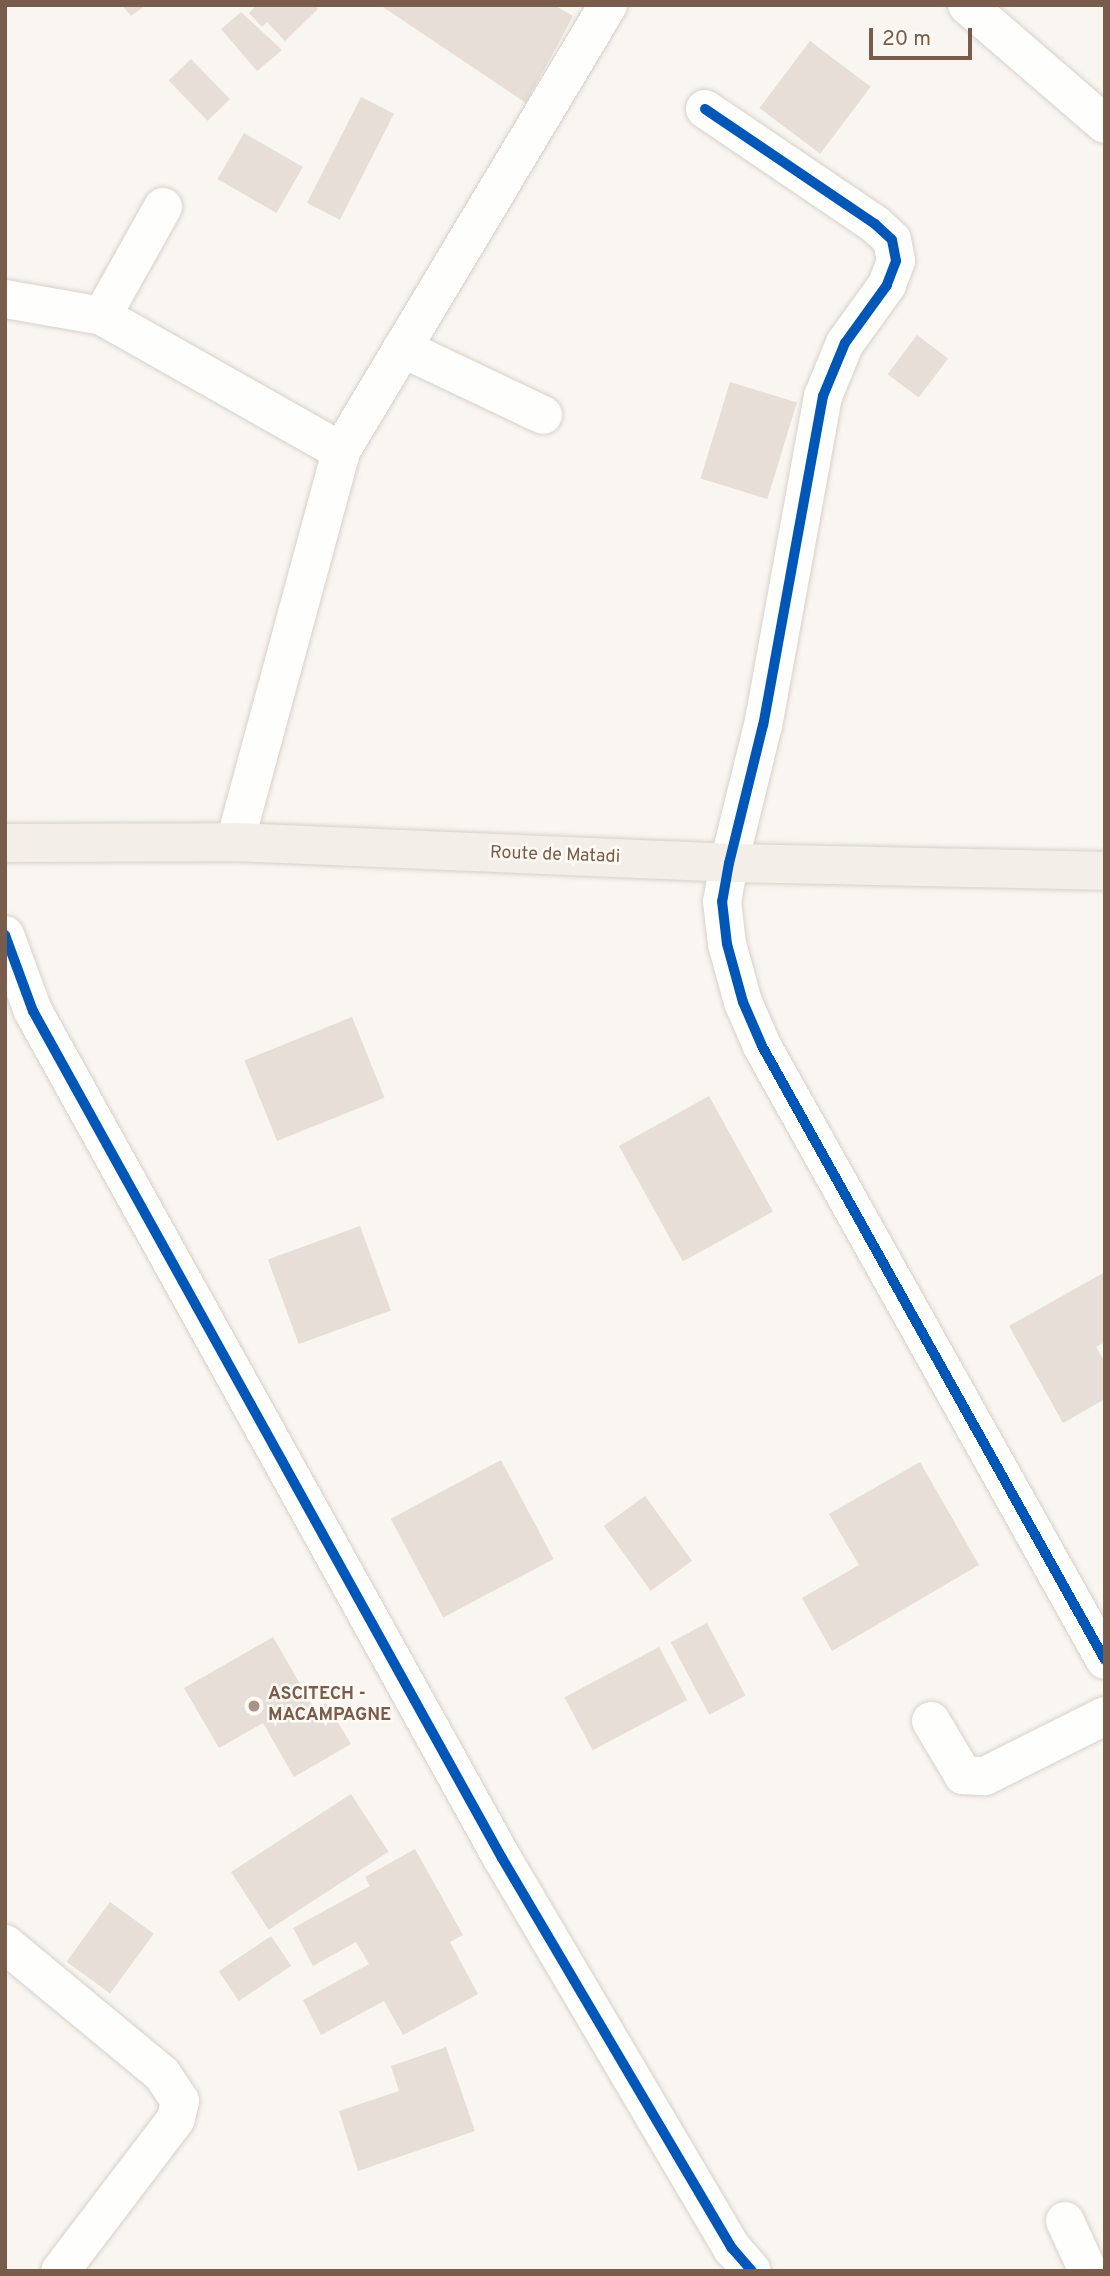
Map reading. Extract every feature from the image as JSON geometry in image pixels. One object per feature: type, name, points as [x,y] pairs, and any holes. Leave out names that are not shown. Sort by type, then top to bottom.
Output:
[{"type":"main road","name":"Route de Matadi","points":[[5,843],[235,842],[729,863],[1105,872]]},
{"type":"street","points":[[235,842],[341,451],[608,5]]},
{"type":"street","points":[[967,5],[1105,124]]},
{"type":"street","points":[[705,109],[876,224],[892,240],[896,261],[887,285],[845,343],[823,396],[763,725],[722,901],[727,944],[743,1002],[762,1045],[1105,1660]]},
{"type":"street","points":[[102,316],[163,207]]},
{"type":"street","points":[[5,299],[102,316],[341,451]]},
{"type":"street","points":[[402,348],[543,415]]},
{"type":"street","points":[[5,935],[33,1011],[502,1858],[732,2248],[752,2271]]},
{"type":"street","points":[[931,1721],[963,1775],[985,1776],[1105,1716]]},
{"type":"street","points":[[5,1944],[162,2074],[180,2101],[176,2119],[60,2271]]},
{"type":"street","points":[[1065,2221],[1088,2271]]},
{"type":"building","points":[[122,5],[146,5],[131,16]]},
{"type":"building","points":[[257,5],[314,5],[318,9],[285,41],[267,22],[262,27],[249,13]]},
{"type":"building","points":[[380,5],[554,5],[573,16],[526,103]]},
{"type":"building","points":[[241,12],[282,50],[257,71],[221,29]]},
{"type":"building","points":[[810,41],[871,87],[820,154],[759,108]]},
{"type":"building","points":[[191,59],[230,99],[208,121],[169,81]]},
{"type":"building","points":[[361,97],[394,114],[340,220],[307,203]]},
{"type":"building","points":[[244,133],[303,167],[276,213],[218,179]]},
{"type":"building","points":[[917,335],[948,358],[919,398],[888,374]]},
{"type":"building","points":[[730,382],[797,402],[767,499],[700,479]]},
{"type":"building","points":[[352,1017],[385,1098],[277,1141],[244,1060]]},
{"type":"building","points":[[709,1096],[773,1211],[683,1261],[619,1146]]},
{"type":"building","points":[[360,1226],[391,1311],[299,1344],[268,1260]]},
{"type":"building","points":[[1105,1272],[1105,1342],[1096,1347],[1105,1362],[1105,1399],[1063,1423],[1009,1326]]},
{"type":"building","points":[[501,1460],[554,1559],[443,1618],[391,1519]]},
{"type":"building","points":[[920,1462],[979,1565],[832,1651],[802,1598],[859,1565],[829,1514]]},
{"type":"building","points":[[645,1496],[692,1561],[651,1591],[604,1526]]},
{"type":"building","points":[[707,1623],[745,1695],[709,1715],[671,1642]]},
{"type":"building","name":"ASCITECH - MACAMPAGNE","points":[[273,1637],[315,1710],[326,1703],[351,1744],[294,1777],[263,1723],[219,1748],[184,1688]]},
{"type":"building","points":[[659,1647],[687,1700],[593,1750],[565,1697]]},
{"type":"building","points":[[351,1794],[389,1852],[269,1930],[231,1872]]},
{"type":"building","points":[[415,1849],[463,1935],[450,1942],[478,1994],[403,2035],[384,2001],[321,2035],[303,2000],[369,1964],[356,1942],[313,1966],[293,1928],[370,1886],[365,1877]]},
{"type":"building","points":[[110,1902],[154,1934],[110,1994],[67,1962]]},
{"type":"building","points":[[271,1936],[291,1966],[239,2001],[219,1971]]},
{"type":"building","points":[[446,2047],[475,2131],[358,2171],[339,2111],[399,2091],[391,2066]]},
{"type":"cycle path","points":[[705,109],[875,224],[892,240],[896,261],[887,285],[845,343],[823,396],[763,725],[722,901],[727,944],[743,1002],[762,1046],[1105,1660]]},
{"type":"cycle path","points":[[5,935],[33,1011],[502,1858],[732,2248],[752,2271]]},
{"type":"place","name":"ASCITECH - MACAMPAGNE","points":[[254,1706]]}]
